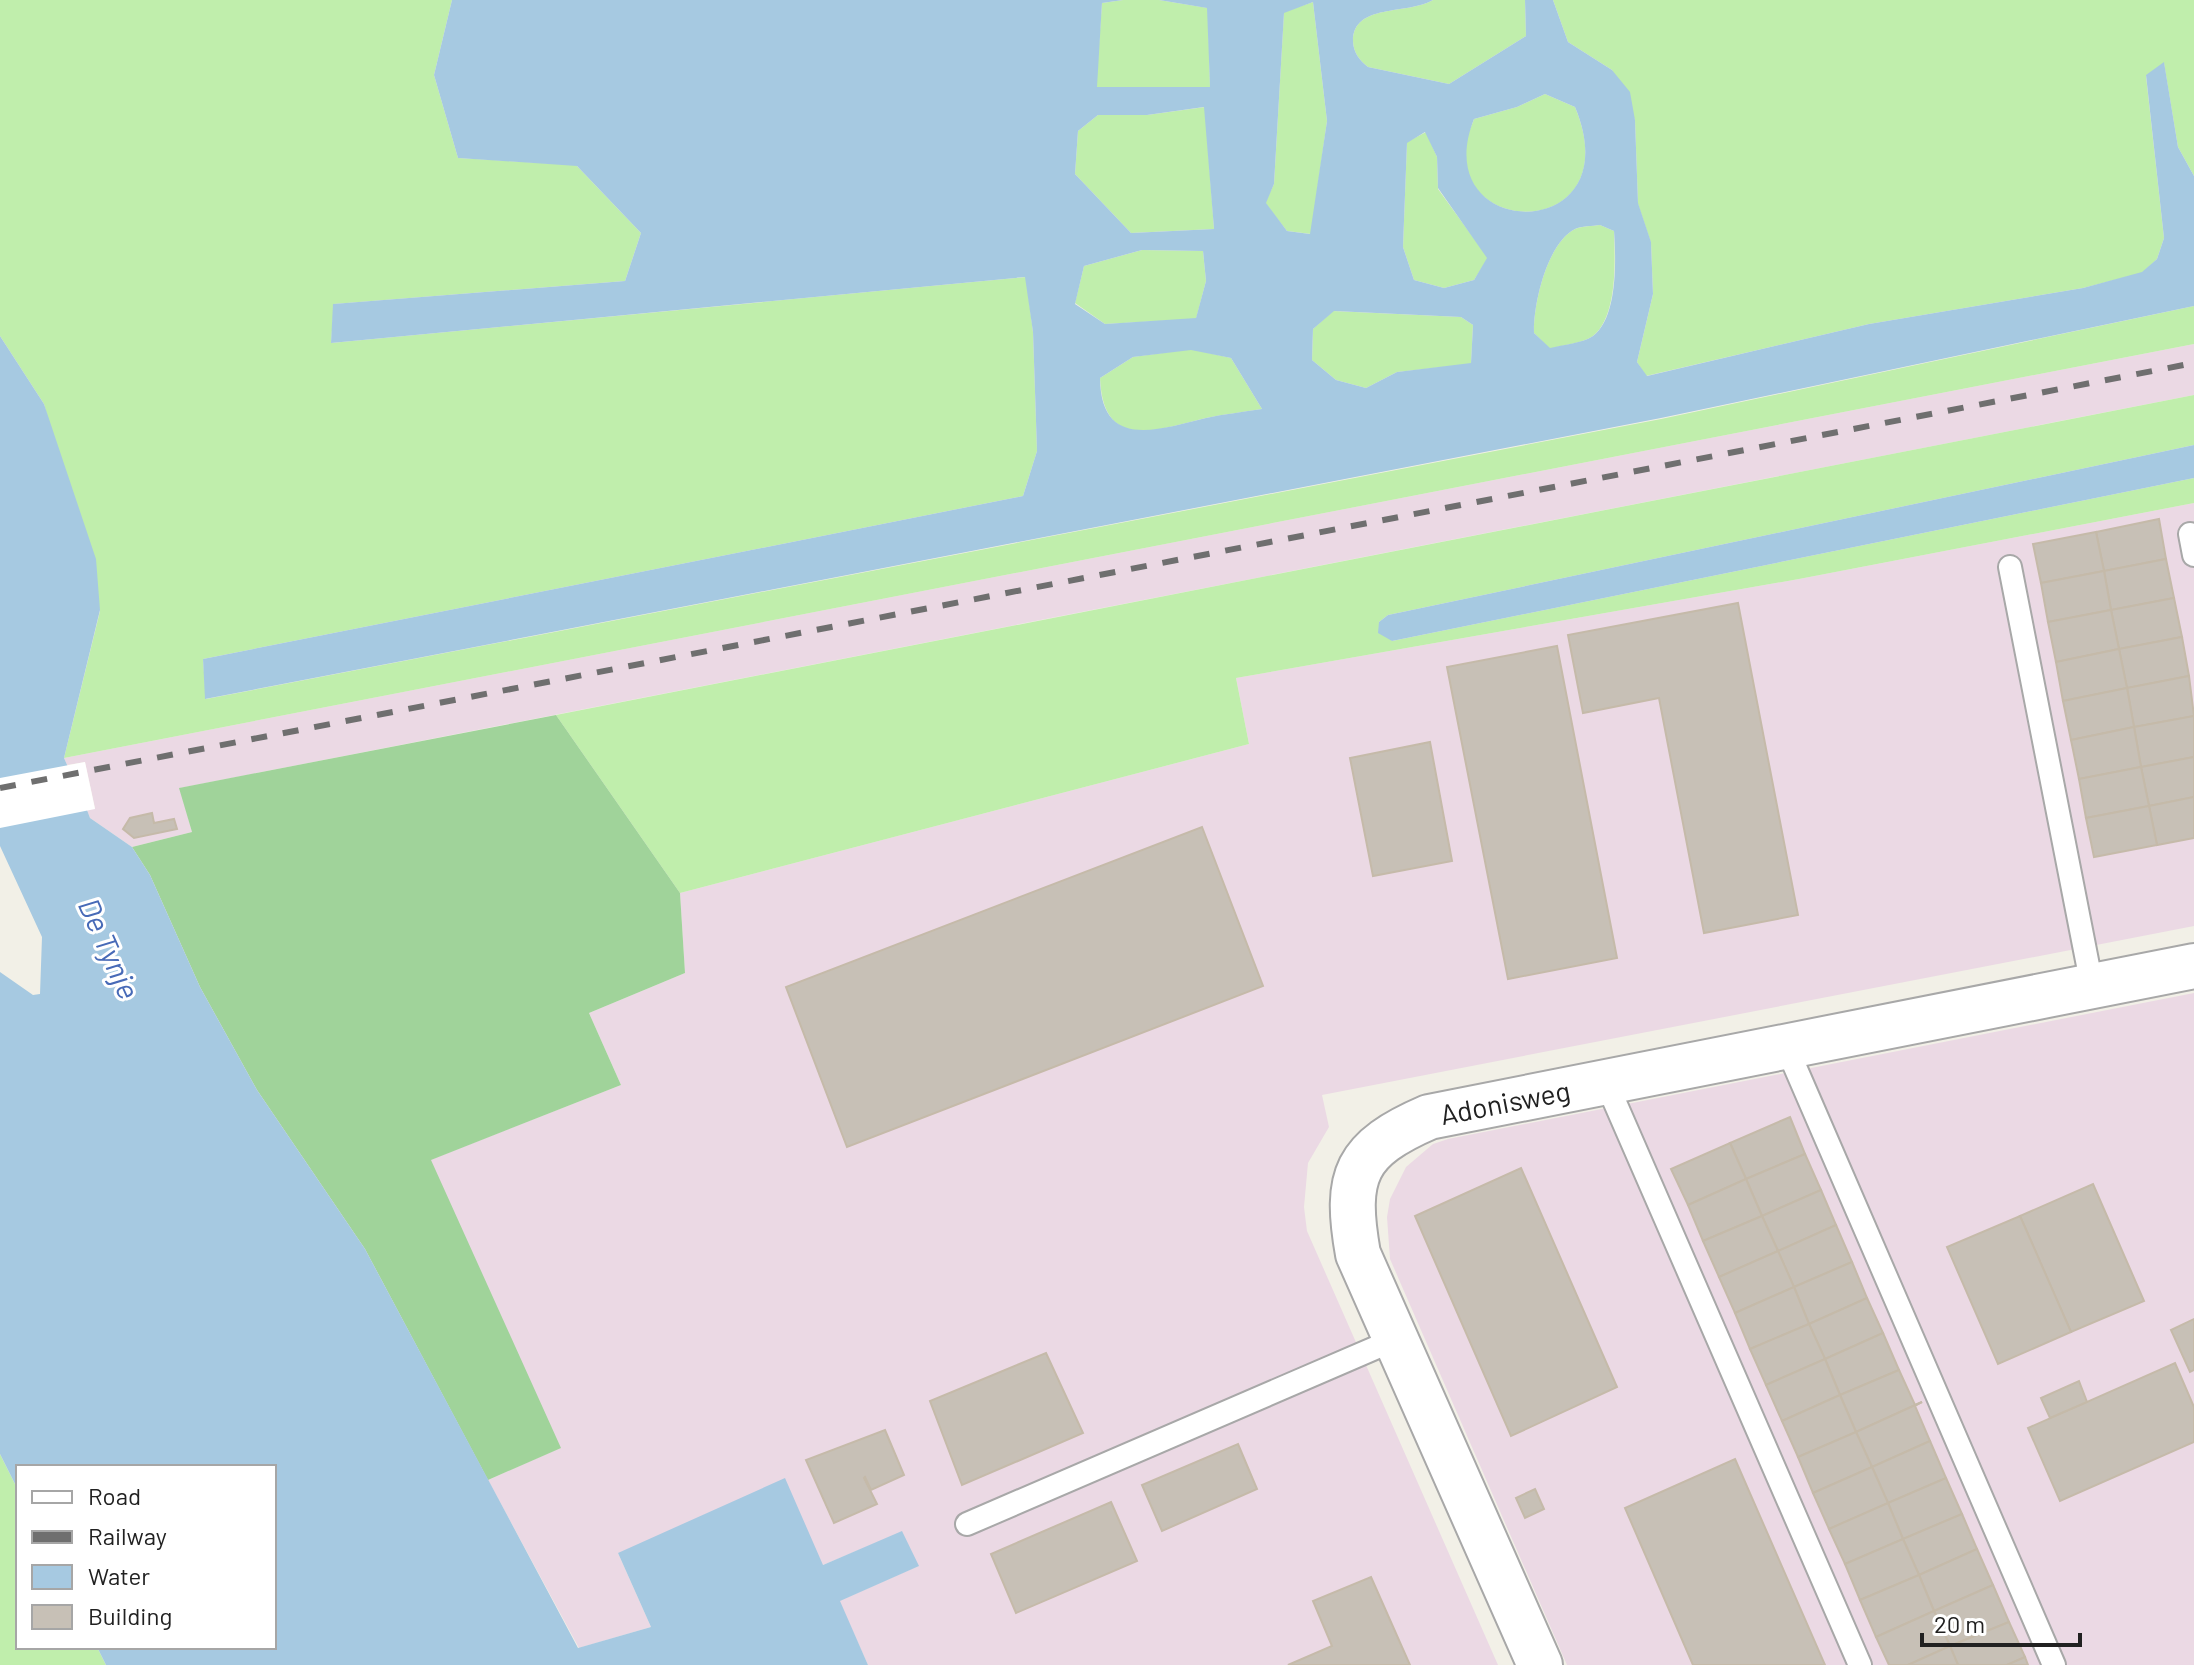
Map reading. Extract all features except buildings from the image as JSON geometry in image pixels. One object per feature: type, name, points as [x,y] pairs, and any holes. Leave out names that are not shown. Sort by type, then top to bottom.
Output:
[{"type":"street","name":"Adonisweg","points":[[1540,1665],[1358,1254],[1352,1218],[1353,1186],[1366,1156],[1390,1133],[1429,1117],[2194,966]]},
{"type":"lane","points":[[2010,567],[2092,986]]},
{"type":"lane","points":[[1786,1046],[2054,1665]]},
{"type":"lane","points":[[1606,1082],[1860,1665]]},
{"type":"lane","points":[[967,1524],[1396,1339]]},
{"type":"shaded area","points":[[2194,344],[2194,395],[180,788],[192,832],[132,847],[90,818],[87,810],[95,808],[85,762],[67,765],[64,758]]},
{"type":"shaded area","points":[[2194,503],[2194,926],[1322,1095],[1329,1127],[1308,1163],[1304,1207],[1307,1231],[1498,1665],[868,1665],[839,1601],[918,1566],[902,1532],[823,1565],[618,1553],[651,1627],[579,1648],[488,1480],[560,1448],[430,1160],[621,1085],[589,1013],[685,973],[680,893],[1249,744],[1236,678],[1799,579]]},
{"type":"shaded area","points":[[2194,993],[2194,1665],[1567,1665],[1390,1259],[1387,1217],[1390,1199],[1406,1167],[1433,1144],[1448,1139]]},
{"type":"green space","points":[[0,0],[452,0],[434,75],[458,158],[576,165],[641,233],[625,281],[334,304],[331,343],[1026,277],[1033,332],[1037,451],[1023,496],[203,659],[206,699],[1661,419],[2194,306],[2194,344],[64,758],[100,611],[44,404],[0,336]]},
{"type":"green space","points":[[1159,0],[1208,8],[1210,87],[1096,87],[1102,3]]},
{"type":"green space","points":[[1433,0],[1525,0],[1526,36],[1449,84],[1368,67],[1360,59],[1353,41],[1355,29],[1362,21],[1372,15]]},
{"type":"green space","points":[[1553,0],[2194,0],[2194,176],[2178,147],[2164,63],[2146,76],[2164,238],[2157,259],[2142,273],[2083,288],[1869,324],[1646,376],[1637,362],[1653,294],[1651,243],[1638,204],[1635,120],[1612,70],[1568,42]]},
{"type":"green space","points":[[1313,2],[1327,121],[1311,234],[1287,231],[1265,203],[1274,184],[1284,12]]},
{"type":"green space","points":[[1545,94],[1575,107],[1585,149],[1580,180],[1562,201],[1538,211],[1512,210],[1488,200],[1470,179],[1464,148],[1474,119],[1517,107]]},
{"type":"green space","points":[[1205,107],[1214,229],[1131,233],[1075,174],[1078,131],[1098,115],[1147,115]]},
{"type":"green space","points":[[1426,132],[1437,157],[1438,189],[1488,258],[1474,280],[1444,288],[1414,280],[1403,247],[1407,142]]},
{"type":"green space","points":[[1600,225],[1614,231],[1613,286],[1607,315],[1593,336],[1550,349],[1534,333],[1539,291],[1549,261],[1565,236],[1575,229]]},
{"type":"green space","points":[[1142,250],[1203,251],[1206,281],[1196,319],[1105,324],[1075,303],[1084,266]]},
{"type":"green space","points":[[1333,311],[1461,317],[1473,325],[1471,364],[1397,372],[1366,388],[1336,380],[1312,360],[1313,329]]},
{"type":"green space","points":[[1191,349],[1231,358],[1262,409],[1151,430],[1122,426],[1111,417],[1103,401],[1100,378],[1133,357]]},
{"type":"green space","points":[[2194,395],[2194,445],[1388,615],[1379,622],[1392,641],[2194,478],[2194,503],[1799,579],[1236,678],[1249,744],[680,893],[556,715]]},
{"type":"green space","points":[[556,715],[680,893],[685,973],[589,1013],[621,1085],[431,1160],[561,1448],[488,1480],[365,1249],[257,1090],[200,987],[150,875],[132,847],[192,832],[179,788]]},
{"type":"green space","points":[[0,1454],[16,1486],[16,1649],[98,1649],[106,1665],[0,1665]]},
{"type":"water","points":[[452,0],[1123,0],[1102,3],[1097,87],[1210,87],[1207,8],[1159,0],[1433,0],[1372,15],[1355,29],[1353,45],[1368,67],[1449,84],[1526,36],[1525,0],[1553,0],[1568,42],[1612,70],[1630,92],[1635,120],[1638,203],[1651,242],[1653,294],[1637,362],[1647,376],[1869,324],[2083,288],[2142,272],[2157,259],[2164,238],[2146,75],[2164,62],[2178,147],[2194,176],[2194,306],[1661,418],[205,699],[203,659],[1023,496],[1037,451],[1033,332],[1025,277],[331,343],[333,304],[625,281],[641,233],[577,166],[458,158],[434,75]],"holes":[[[1313,2],[1327,121],[1310,234],[1287,231],[1266,203],[1274,184],[1284,13]],[[1545,94],[1575,107],[1585,153],[1577,185],[1556,205],[1528,212],[1500,206],[1477,189],[1467,160],[1474,119],[1517,107]],[[1204,107],[1214,229],[1131,233],[1075,174],[1078,131],[1098,115],[1147,115]],[[1425,132],[1437,157],[1438,188],[1487,258],[1474,280],[1444,288],[1414,280],[1403,247],[1407,143]],[[1600,225],[1614,231],[1611,302],[1607,316],[1593,336],[1550,348],[1534,333],[1539,291],[1557,247],[1565,236],[1578,228]],[[1142,250],[1203,251],[1206,281],[1196,318],[1105,324],[1075,304],[1084,266]],[[1334,311],[1461,317],[1473,325],[1471,363],[1397,372],[1366,388],[1336,380],[1312,360],[1313,329]],[[1191,350],[1231,358],[1262,409],[1151,430],[1135,430],[1121,425],[1110,416],[1103,401],[1100,378],[1133,357]]]},
{"type":"water","name":"De Tynje","points":[[0,336],[44,404],[96,559],[100,610],[64,758],[90,818],[132,847],[150,875],[200,987],[257,1090],[365,1249],[578,1648],[651,1627],[618,1553],[785,1478],[823,1565],[902,1531],[919,1566],[840,1601],[868,1665],[106,1665],[98,1649],[276,1649],[276,1465],[16,1465],[16,1486],[0,1454],[0,972],[33,995],[40,994],[42,937],[0,846]]},
{"type":"water","points":[[2194,445],[2194,478],[1392,641],[1378,633],[1379,622],[1388,615]]},
{"type":"pier","points":[[85,762],[95,809],[0,828],[0,778]]},
{"type":"railway","points":[[0,788],[2194,363]]}]
